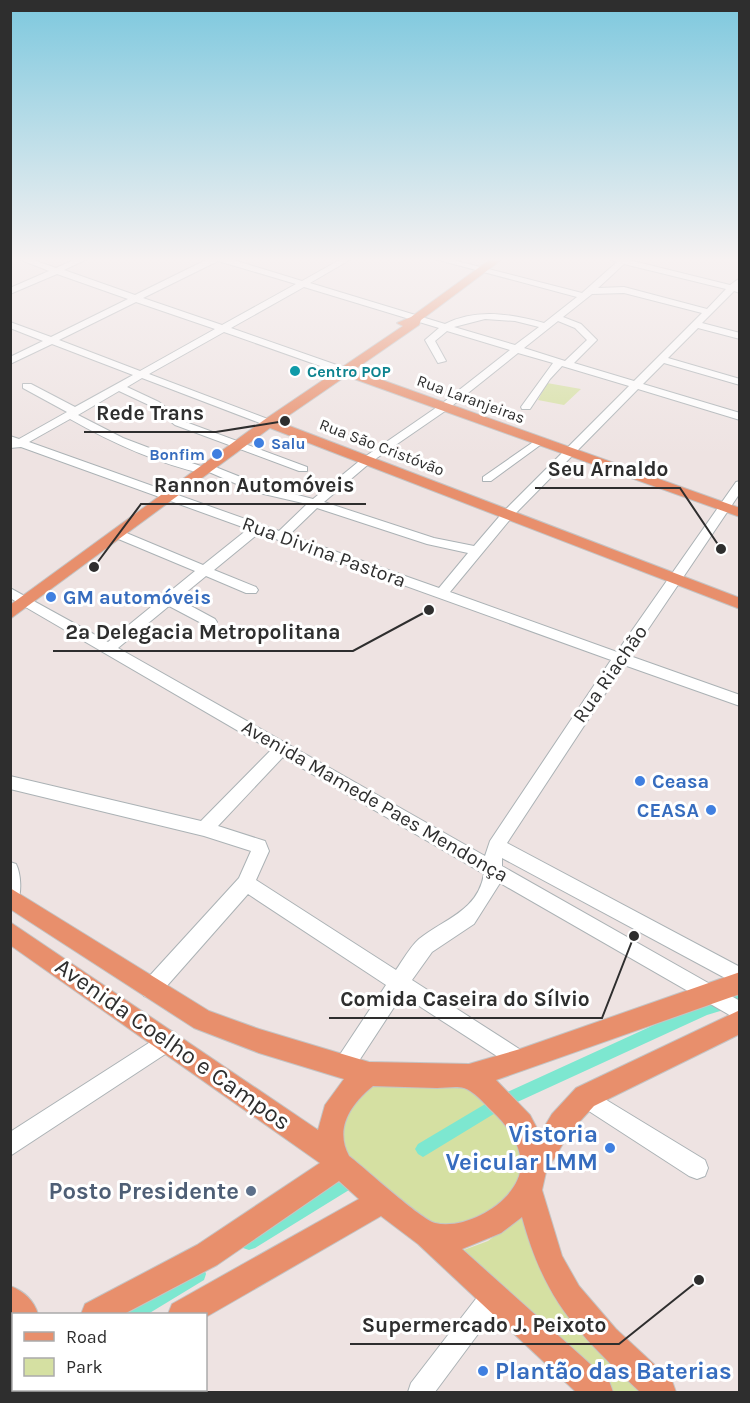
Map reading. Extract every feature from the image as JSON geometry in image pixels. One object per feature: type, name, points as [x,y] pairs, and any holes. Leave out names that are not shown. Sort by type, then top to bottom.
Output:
[{"type":"main road","points":[[10,614],[269,423],[414,323]]},
{"type":"main road","name":"Rua Laranjeiras","points":[[344,371],[740,513]]},
{"type":"main road","name":"Rua São Cristóvão","points":[[269,423],[740,604]]},
{"type":"main road","name":"Avenida Coelho e Campos","points":[[10,897],[185,1011],[221,1028],[369,1074]]},
{"type":"main road","name":"Avenida Coelho e Campos","points":[[10,932],[169,1040],[337,1161]]},
{"type":"main road","points":[[598,1392],[428,1236],[337,1161],[329,1135],[336,1108],[351,1088],[369,1074],[469,1076],[711,996],[740,983]]},
{"type":"main road","points":[[428,1236],[462,1236],[486,1227],[516,1207],[561,1123],[585,1096],[740,1021]]},
{"type":"main road","points":[[469,1076],[495,1093],[512,1112],[530,1144],[533,1178],[548,1256],[572,1300],[590,1323],[661,1392]]},
{"type":"main road","points":[[97,1313],[207,1255],[337,1161]]},
{"type":"main road","points":[[184,1313],[383,1200]]},
{"type":"main road","points":[[10,1300],[23,1313]]},
{"type":"street","points":[[10,361],[84,323]]},
{"type":"street","name":"Rua Laranjeiras","points":[[208,323],[344,371]]},
{"type":"street","points":[[13,443],[73,413],[229,323]]},
{"type":"street","points":[[430,323],[740,417]]},
{"type":"street","points":[[441,361],[430,340],[454,323]]},
{"type":"street","points":[[537,323],[546,326]]},
{"type":"street","points":[[281,536],[315,503],[367,460],[444,407],[549,323]]},
{"type":"street","points":[[526,407],[546,377],[592,340],[578,326],[572,323]]},
{"type":"street","name":"Rua São Cristóvão","points":[[10,325],[269,423]]},
{"type":"street","points":[[441,594],[508,514],[698,325],[740,336]]},
{"type":"street","points":[[662,359],[740,382]]},
{"type":"street","points":[[27,387],[73,413],[107,437],[144,453],[207,470],[259,489],[315,503],[424,539],[477,551]]},
{"type":"street","points":[[119,387],[155,404],[179,423],[303,469]]},
{"type":"street","points":[[487,479],[539,441]]},
{"type":"street","name":"Rua Divina Pastora","points":[[13,443],[281,536],[740,701]]},
{"type":"street","name":"Rua Riachão","points":[[344,1066],[398,982],[426,945],[468,917],[491,884],[494,869],[491,862],[496,846],[556,753],[740,484]]},
{"type":"street","points":[[108,648],[170,601],[257,528]]},
{"type":"street","points":[[120,535],[251,590]]},
{"type":"street","name":"Avenida Mamede Paes Mendonça","points":[[10,592],[740,1012]]},
{"type":"street","points":[[170,601],[210,622]]},
{"type":"street","points":[[204,829],[282,748]]},
{"type":"street","points":[[10,782],[204,829],[259,846],[260,851],[246,883],[151,989]]},
{"type":"street","name":"Avenida Mamede Paes Mendonça","points":[[496,846],[740,977]]},
{"type":"street","points":[[10,869],[10,897]]},
{"type":"street","points":[[246,883],[520,1061]]},
{"type":"street","points":[[10,1145],[169,1040]]},
{"type":"street","points":[[585,1096],[697,1168]]},
{"type":"street","points":[[420,1392],[493,1295]]},
{"type":"green space","points":[[547,383],[581,389],[564,405],[538,400]]},
{"type":"green space","points":[[372,1081],[466,1083],[491,1097],[528,1158],[512,1200],[464,1225],[433,1228],[346,1162],[338,1119]]},
{"type":"green space","points":[[527,1211],[625,1366],[653,1392],[610,1392],[461,1251],[488,1241]]},
{"type":"waterway","points":[[508,1099],[705,1009],[740,998]]},
{"type":"waterway","points":[[423,1149],[492,1107]]},
{"type":"waterway","points":[[249,1242],[343,1184]]},
{"type":"waterway","points":[[135,1313],[198,1274]]},
{"type":"place","name":"Centro POP","points":[[295,371]]},
{"type":"place","name":"Rede Trans","points":[[285,421]]},
{"type":"place","name":"Salu","points":[[259,443]]},
{"type":"place","name":"Bonfim","points":[[217,454]]},
{"type":"place","name":"Seu Arnaldo","points":[[721,549]]},
{"type":"place","name":"Rannon Automóveis","points":[[94,567]]},
{"type":"place","name":"GM automóveis","points":[[51,597]]},
{"type":"place","name":"2ª Delegacia Metropolitana","points":[[429,610]]},
{"type":"place","name":"Ceasa","points":[[640,781]]},
{"type":"place","name":"CEASA","points":[[711,810]]},
{"type":"place","name":"Comida Caseira do Sílvio","points":[[634,936]]},
{"type":"place","name":"Vistoria Veicular LMM","points":[[610,1148]]},
{"type":"place","name":"Posto Presidente","points":[[251,1191]]},
{"type":"place","name":"Supermercado J. Peixoto","points":[[699,1280]]},
{"type":"place","name":"Plantão das Baterias","points":[[483,1371]]}]
